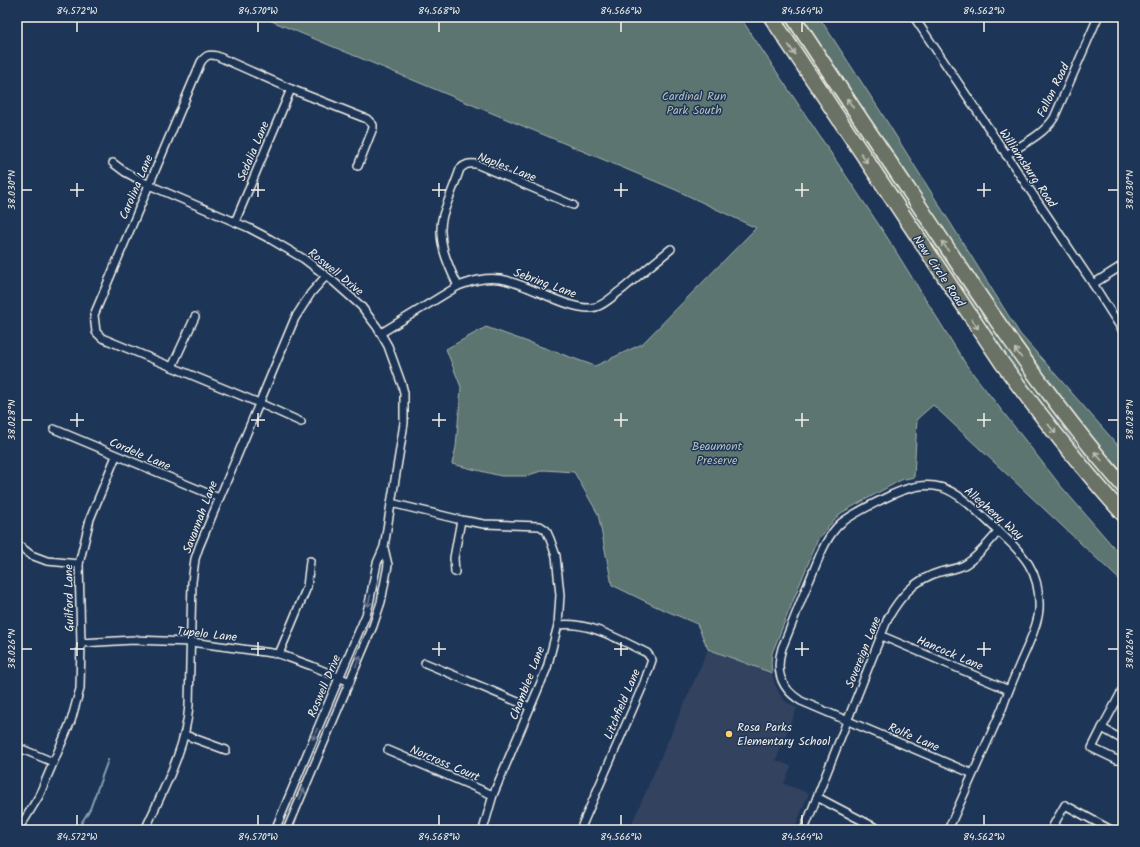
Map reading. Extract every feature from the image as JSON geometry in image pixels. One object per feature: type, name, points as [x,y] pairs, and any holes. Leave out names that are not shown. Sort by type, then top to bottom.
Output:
[{"type":"highway","name":"New Circle Road","points":[[771,17],[1002,363],[1040,415],[1089,476],[1123,514]]},
{"type":"highway","name":"New Circle Road","points":[[793,17],[1018,354],[1080,435],[1123,486]]},
{"type":"street","name":"Williamsburg Road","points":[[914,17],[1123,331]]},
{"type":"street","name":"Fallon Road","points":[[1006,155],[1050,125],[1098,17]]},
{"type":"street","name":"Carolina Lane","points":[[301,422],[102,338],[96,332],[94,315],[201,62],[209,54],[217,56],[291,89],[371,121],[374,128],[358,166]]},
{"type":"street","name":"Sedalia Lane","points":[[235,222],[291,89]]},
{"type":"street","name":"Roswell Drive","points":[[113,163],[125,172],[149,185],[235,222],[270,239],[304,259],[340,287],[361,306],[381,333],[396,366],[404,394],[404,423],[390,502],[384,547],[377,563],[366,615],[275,830]]},
{"type":"street","name":"Naples Lane","points":[[458,286],[447,262],[442,244],[442,232],[443,216],[460,169],[463,166],[476,164],[573,206]]},
{"type":"street","name":"Sebring Lane","points":[[381,333],[458,286],[488,278],[505,280],[581,307],[596,307],[610,298],[671,249]]},
{"type":"street","points":[[1093,284],[1123,264]]},
{"type":"street","name":"Savannah Lane","points":[[145,830],[181,749],[185,735],[189,705],[191,606],[195,559],[219,498],[295,318],[311,293],[326,276]]},
{"type":"street","points":[[172,367],[195,316]]},
{"type":"street","name":"Cordele Lane","points":[[54,429],[219,498]]},
{"type":"street","name":"Guilford Lane","points":[[17,829],[39,796],[52,762],[71,721],[80,689],[81,643],[79,564],[90,519],[116,456]]},
{"type":"street","name":"Allegheny Way","points":[[847,720],[807,704],[793,696],[781,680],[778,664],[782,648],[823,548],[835,530],[849,518],[900,491],[912,487],[930,485],[949,490],[967,502],[1023,554],[1034,575],[1039,591],[1039,610],[1036,626],[1002,709],[948,830]]},
{"type":"street","name":"Chamblee Lane","points":[[390,502],[461,520],[484,524],[504,526],[540,526],[546,530],[556,556],[560,595],[558,625],[547,668],[493,795],[483,830]]},
{"type":"street","points":[[455,572],[454,558],[461,520]]},
{"type":"street","name":"Sovereign Lane","points":[[804,830],[888,618],[896,605],[911,587],[929,575],[966,564],[980,552],[999,531]]},
{"type":"street","points":[[17,544],[31,555],[47,561],[79,564]]},
{"type":"street","name":"Roswell Drive","points":[[287,830],[373,626],[381,602],[388,565],[384,547]]},
{"type":"street","points":[[279,654],[306,587],[310,561]]},
{"type":"street","name":"Litchfield Lane","points":[[558,625],[574,624],[596,630],[647,653],[652,660],[644,683],[580,830]]},
{"type":"street","name":"Hancock Lane","points":[[882,636],[1009,690]]},
{"type":"street","name":"Tupelo Lane","points":[[81,643],[134,640],[191,642],[279,654],[350,682]]},
{"type":"street","points":[[425,663],[530,707]]},
{"type":"street","points":[[1117,760],[1092,748],[1123,689]]},
{"type":"street","name":"Rolfe Lane","points":[[847,720],[972,774]]},
{"type":"street","points":[[1102,728],[1123,740]]},
{"type":"street","points":[[185,735],[226,750]]},
{"type":"street","points":[[17,747],[52,762]]},
{"type":"street","name":"Norcross Court","points":[[388,750],[493,795]]},
{"type":"street","points":[[817,797],[880,830]]},
{"type":"street","points":[[1061,830],[1053,826],[1065,805],[1111,830]]},
{"type":"shaded area","name":"Rosa Parks Elementary School","points":[[708,649],[772,673],[779,693],[785,701],[797,708],[776,760],[791,766],[784,784],[809,793],[794,830],[629,830]]},
{"type":"green space","points":[[262,17],[740,17],[885,234],[967,366],[1060,485],[1123,558],[1123,583],[933,405],[917,419],[914,477],[901,480],[841,513],[818,539],[772,653],[772,673],[708,649],[697,624],[612,585],[598,514],[574,472],[544,470],[526,476],[501,476],[452,464],[456,447],[461,387],[446,349],[486,327],[595,366],[642,344],[756,228],[676,190]]},
{"type":"green space","points":[[776,17],[785,17],[967,293],[1075,443],[1123,496],[1123,508],[1070,447],[987,334]]},
{"type":"green space","points":[[800,17],[819,17],[879,109],[1020,334],[1123,451],[1123,473],[1092,438],[1014,338]]},
{"type":"waterway","points":[[77,830],[90,809],[108,760]]},
{"type":"place","name":"Rosa Parks Elementary School","points":[[729,734]]},
{"type":"park label","name":"Cardinal Run Park South","points":[[694,103]]},
{"type":"park label","name":"Beaumont Preserve","points":[[717,453]]}]
